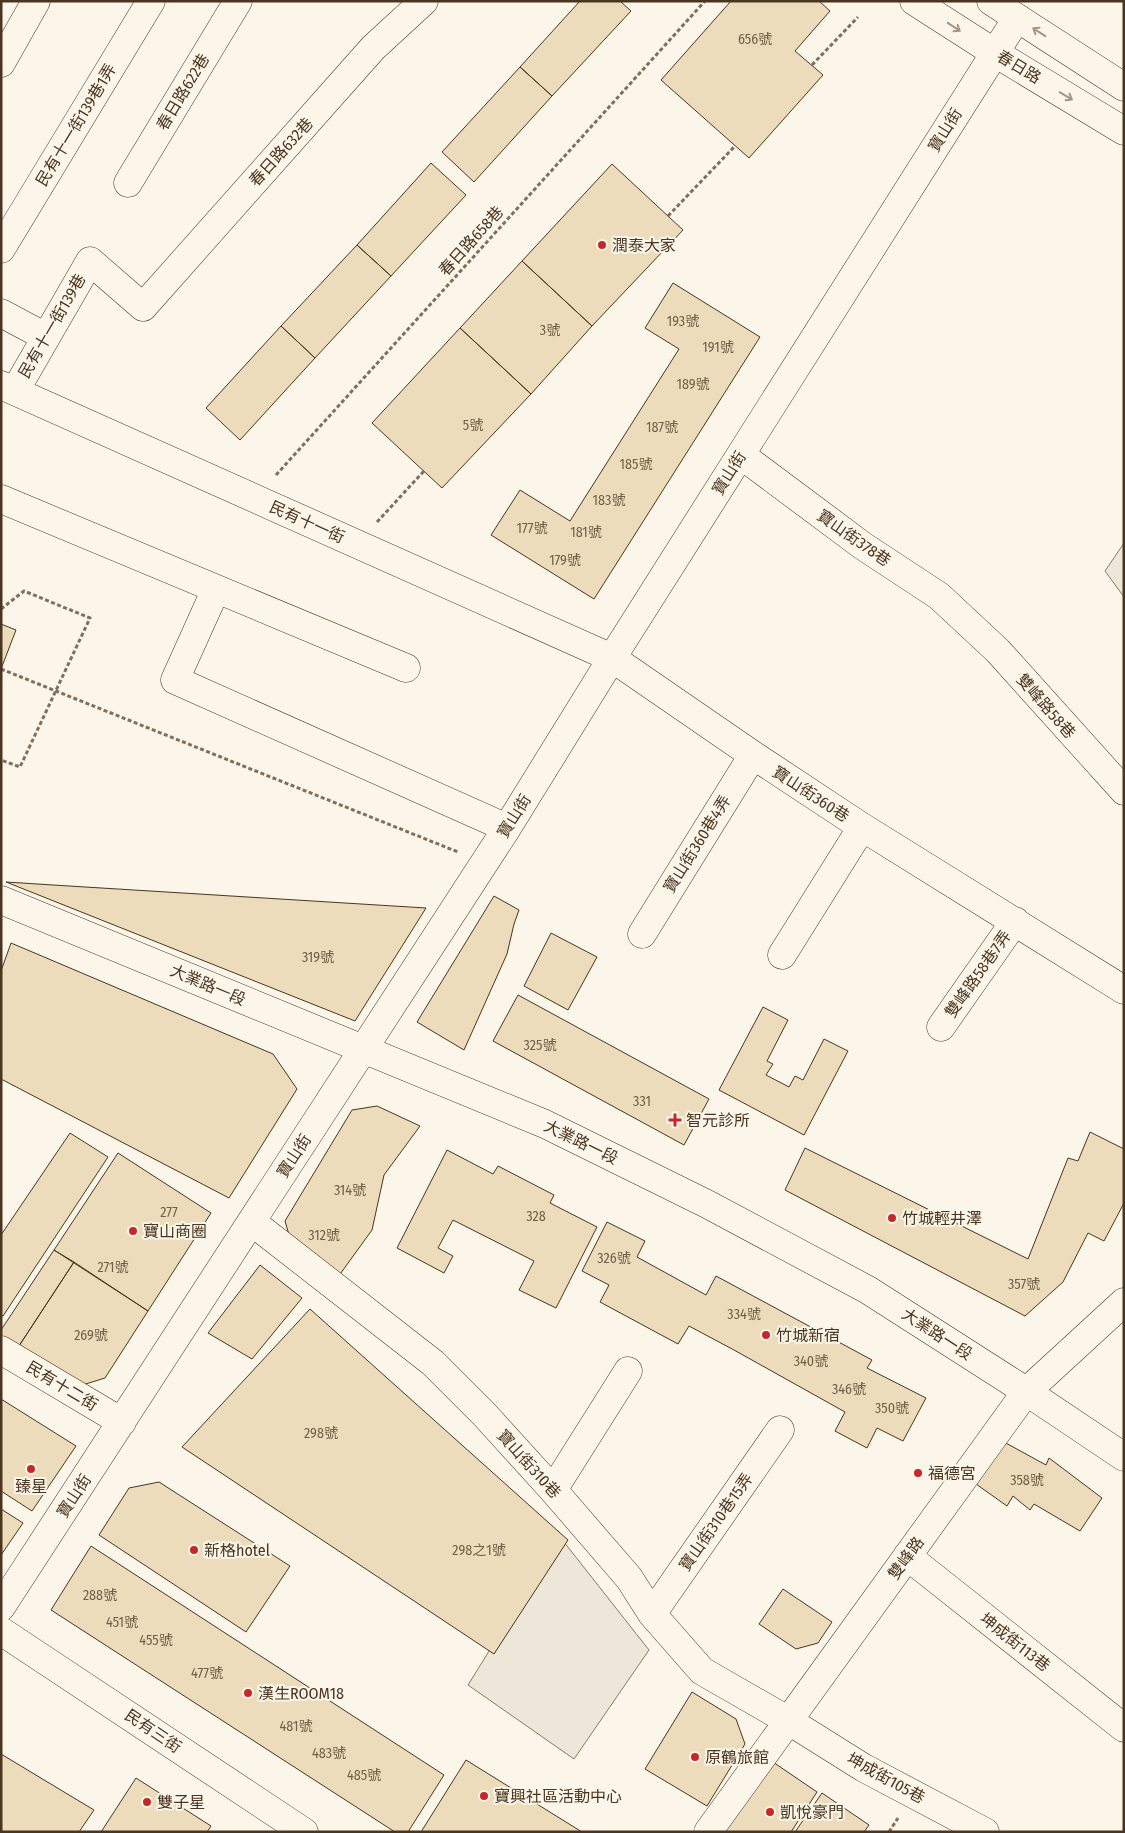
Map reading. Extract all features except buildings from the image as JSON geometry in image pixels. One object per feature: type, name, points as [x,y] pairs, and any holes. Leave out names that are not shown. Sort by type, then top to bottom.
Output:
[{"type":"street","points":[[1,63],[36,1]]},
{"type":"street","name":"民有十一街139巷1弄","points":[[1,249],[151,1]]},
{"type":"street","name":"春日路622巷","points":[[128,183],[238,1]]},
{"type":"street","name":"春日路632巷","points":[[90,261],[143,307],[373,48],[424,1]]},
{"type":"street","name":"春日路","points":[[914,1],[995,53],[1124,131]]},
{"type":"street","points":[[991,1],[1124,87]]},
{"type":"street","name":"寶山街","points":[[1,1607],[507,828],[612,658],[1017,18]]},
{"type":"street","name":"民有十一街139巷","points":[[8,388],[46,337],[90,261]]},
{"type":"street","points":[[1,313],[46,337]]},
{"type":"street","name":"民有十一街","points":[[8,388],[612,658]]},
{"type":"street","name":"寶山街378巷","points":[[741,455],[863,546],[939,596],[968,623]]},
{"type":"street","points":[[1,499],[406,668]]},
{"type":"street","points":[[216,589],[175,680],[507,828]]},
{"type":"street","name":"雙峰路58巷","points":[[968,623],[998,651],[1124,791]]},
{"type":"street","name":"寶山街360巷","points":[[612,658],[752,755],[862,827],[1124,990]]},
{"type":"street","name":"寶山街360巷4弄","points":[[642,934],[752,755]]},
{"type":"street","points":[[782,955],[862,827]]},
{"type":"street","name":"大業路一段","points":[[1,900],[545,1124],[707,1204],[868,1290],[1124,1457]]},
{"type":"street","name":"雙峰路58巷7弄","points":[[942,1027],[1015,921]]},
{"type":"street","name":"寶山街310巷","points":[[252,1222],[433,1363],[484,1414],[553,1490],[629,1578],[652,1614],[702,1671],[788,1721]]},
{"type":"street","name":"雙峰路","points":[[708,1832],[1026,1392],[1124,1302]]},
{"type":"street","name":"民有十二街","points":[[1,1350],[122,1422]]},
{"type":"street","points":[[553,1490],[628,1371]]},
{"type":"street","name":"寶山街310巷15弄","points":[[652,1614],[780,1430]]},
{"type":"street","name":"坤成街113巷","points":[[907,1556],[1124,1728]]},
{"type":"street","name":"民有三街","points":[[1,1631],[304,1832]]},
{"type":"street","name":"坤成街105巷","points":[[788,1721],[864,1768],[985,1832]]},
{"type":"path","name":"春日路658巷","points":[[255,498],[705,1]]},
{"type":"path","points":[[812,66],[858,17]]},
{"type":"path","points":[[668,216],[735,146]]},
{"type":"path","points":[[357,544],[424,471]]},
{"type":"path","points":[[1,609],[24,591],[90,618],[20,767],[1,760]]},
{"type":"path","points":[[1,669],[463,855]]},
{"type":"shaded area","points":[[1124,543],[1124,597],[1105,571]]},
{"type":"shaded area","points":[[560,1537],[649,1650],[574,1759],[468,1685]]},
{"type":"place","name":"潤泰大家","points":[[602,245]]},
{"type":"place","name":"智元診所","points":[[675,1120]]},
{"type":"place","name":"竹城輕井澤","points":[[892,1218]]},
{"type":"place","name":"寶山商圈","points":[[133,1231]]},
{"type":"place","name":"竹城新宿","points":[[766,1335]]},
{"type":"place","name":"臻星","points":[[31,1469]]},
{"type":"place","name":"福德宮","points":[[918,1473]]},
{"type":"place","name":"新格hotel","points":[[194,1550]]},
{"type":"place","name":"漢生ROOM18","points":[[248,1693]]},
{"type":"place","name":"原鶴旅館","points":[[695,1757]]},
{"type":"place","name":"寶興社區活動中心","points":[[484,1796]]},
{"type":"place","name":"雙子星","points":[[147,1802]]},
{"type":"place","name":"凱悅豪門","points":[[770,1812]]}]
